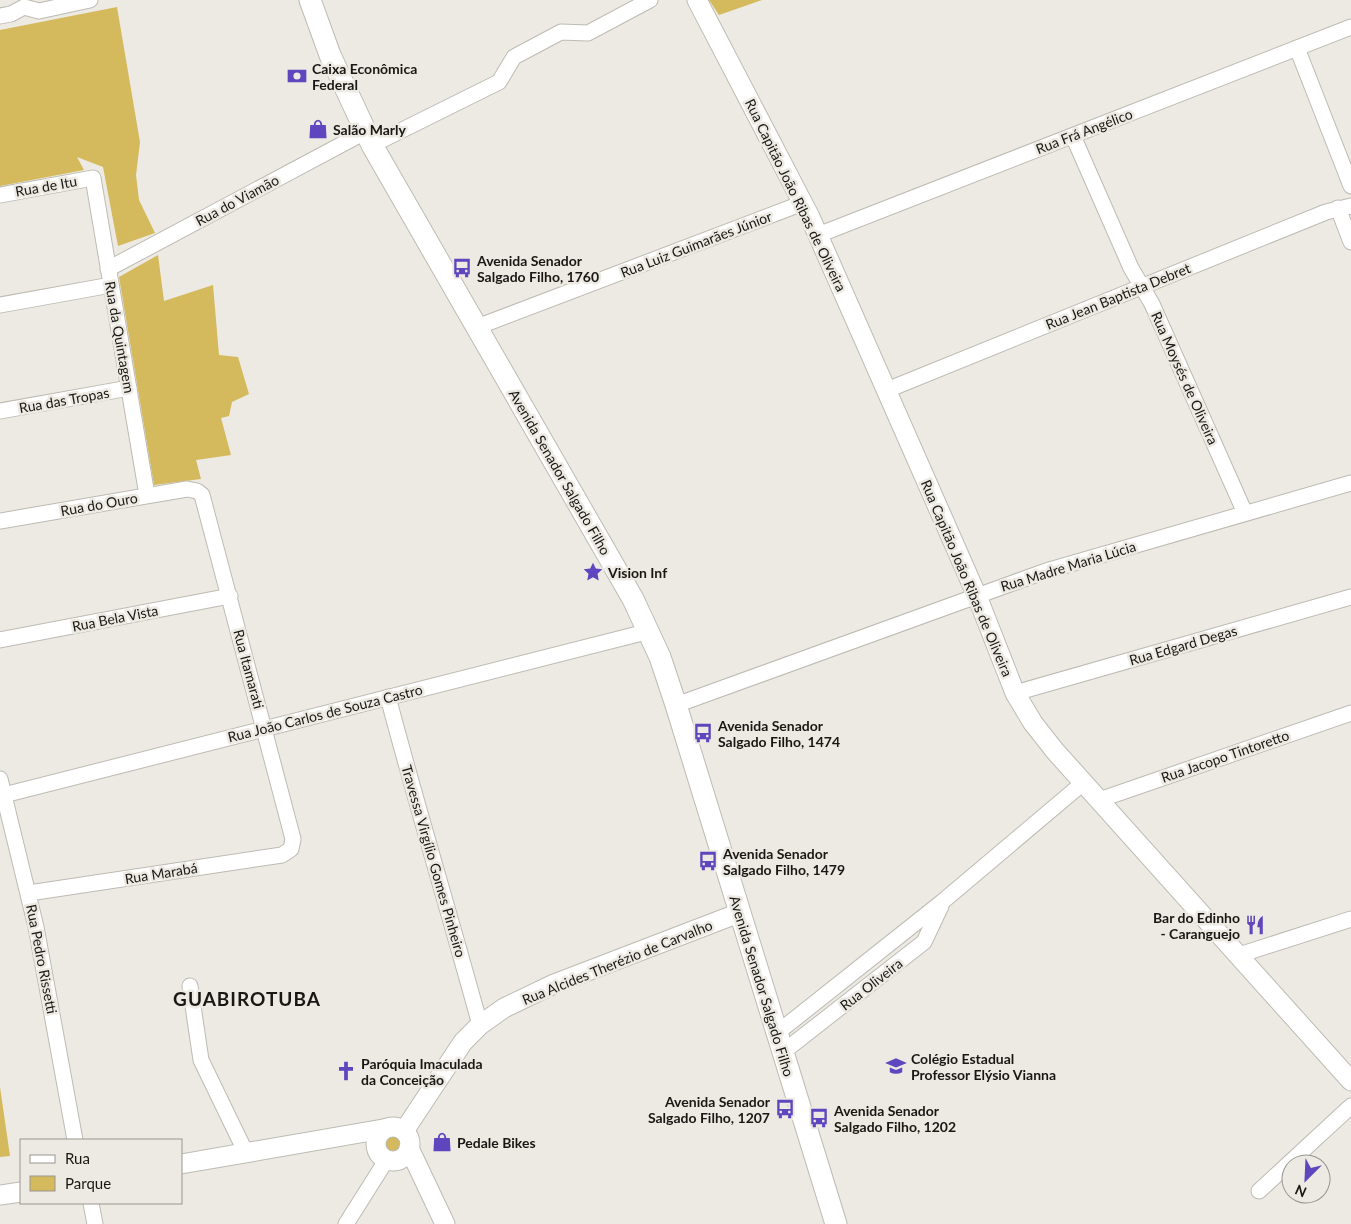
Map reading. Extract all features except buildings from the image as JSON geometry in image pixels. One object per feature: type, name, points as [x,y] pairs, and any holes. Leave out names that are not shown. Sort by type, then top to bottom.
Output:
[{"type":"main road","name":"Avenida Senador Salgado Filho","points":[[310,0],[330,55],[368,138],[650,631],[676,705],[836,1224]]},
{"type":"street","points":[[0,16],[11,14],[23,4],[39,11],[90,0]]},
{"type":"street","name":"Rua do Viamão","points":[[108,269],[368,138],[499,82],[514,57],[561,32],[588,33],[650,0]]},
{"type":"street","name":"Rua Capitão João Ribas de Oliveira","points":[[697,0],[818,235],[977,596],[1015,693],[1045,739],[1351,1081]]},
{"type":"street","name":"Rua Frá Angélico","points":[[818,235],[1351,28]]},
{"type":"street","points":[[1297,48],[1351,186]]},
{"type":"street","name":"Rua Moysés de Oliveira","points":[[1073,136],[1131,268],[1142,286],[1245,513]]},
{"type":"street","name":"Rua da Quintagem","points":[[93,178],[147,495]]},
{"type":"street","name":"Rua de Itu","points":[[0,195],[93,178]]},
{"type":"street","name":"Rua Luiz Guimarães Júnior","points":[[476,327],[803,203]]},
{"type":"street","points":[[1344,207],[1351,242]]},
{"type":"street","name":"Rua Jean Baptista Debret","points":[[887,390],[1142,286],[1344,207]]},
{"type":"street","points":[[0,304],[111,285]]},
{"type":"street","name":"Rua das Tropas","points":[[0,411],[129,388]]},
{"type":"street","name":"Rua Madre Maria Lúcia","points":[[676,705],[1046,571],[1351,483]]},
{"type":"street","name":"Rua do Ouro","points":[[0,521],[147,495],[187,489],[198,491]]},
{"type":"street","name":"Rua Itamarati","points":[[198,491],[205,500],[230,596],[293,839],[291,849]]},
{"type":"street","name":"Rua Bela Vista","points":[[0,640],[230,596]]},
{"type":"street","name":"Rua Edgard Degas","points":[[1015,693],[1351,597]]},
{"type":"street","name":"Rua João Carlos de Souza Castro","points":[[2,795],[650,631]]},
{"type":"street","name":"Travessa Virgílio Gomes Pinheiro","points":[[388,697],[425,838],[442,886],[480,1025]]},
{"type":"street","name":"Rua Jacopo Tintoretto","points":[[1099,800],[1351,713]]},
{"type":"street","name":"Rua Pedro Rissetti","points":[[0,779],[2,795],[29,893],[74,1139]]},
{"type":"street","name":"Rua Oliveira","points":[[780,1043],[924,942],[942,902],[1083,782]]},
{"type":"street","name":"Rua Marabá","points":[[29,893],[282,855],[291,849]]},
{"type":"street","name":"Rua Alcides Therézio de Carvalho","points":[[406,1139],[455,1053],[480,1025],[504,1008],[539,990],[740,913]]},
{"type":"street","points":[[1238,956],[1351,919]]},
{"type":"street","points":[[190,986],[201,1060],[246,1153]]},
{"type":"street","points":[[1259,1191],[1351,1106]]},
{"type":"street","points":[[182,1164],[383,1130],[392,1126],[406,1139],[445,1224]]},
{"type":"street","points":[[383,1130],[377,1138],[376,1148],[386,1159],[392,1160],[403,1157],[406,1139]]},
{"type":"street","points":[[346,1224],[386,1159]]},
{"type":"street","points":[[0,1195],[20,1192]]},
{"type":"street","points":[[91,1204],[95,1224]]},
{"type":"green space","points":[[709,0],[762,0],[719,15]]},
{"type":"green space","points":[[117,7],[140,142],[136,175],[139,200],[155,233],[118,246],[103,167],[77,157],[84,170],[0,186],[0,30]]},
{"type":"green space","points":[[158,255],[164,301],[213,285],[219,355],[238,357],[249,394],[232,402],[229,416],[221,418],[231,455],[196,460],[201,479],[154,485],[119,277]]},
{"type":"green space","points":[[0,1087],[10,1156],[0,1157]]},
{"type":"green space","points":[[393,1136],[401,1144],[393,1152],[385,1144]]},
{"type":"place","name":"Caixa Econômica Federal","points":[[297,76]]},
{"type":"place","name":"Salão Marly","points":[[318,129]]},
{"type":"place","name":"Avenida Senador Salgado Filho, 1760","points":[[462,268]]},
{"type":"place","name":"Vision Inf","points":[[593,572]]},
{"type":"place","name":"Avenida Senador Salgado Filho, 1474","points":[[703,733]]},
{"type":"place","name":"Avenida Senador Salgado Filho, 1479","points":[[708,861]]},
{"type":"place","name":"Bar do Edinho - Caranguejo","points":[[1255,925]]},
{"type":"place","name":"Colégio Estadual Professor Elýsio Vianna","points":[[896,1066]]},
{"type":"place","name":"Paróquia Imaculada da Conceição","points":[[346,1071]]},
{"type":"place","name":"Avenida Senador Salgado Filho, 1207","points":[[785,1109]]},
{"type":"place","name":"Avenida Senador Salgado Filho, 1202","points":[[819,1118]]},
{"type":"place","name":"Pedale Bikes","points":[[442,1142]]},
{"type":"district","name":"GUABIROTUBA","points":[[247,998]]}]
